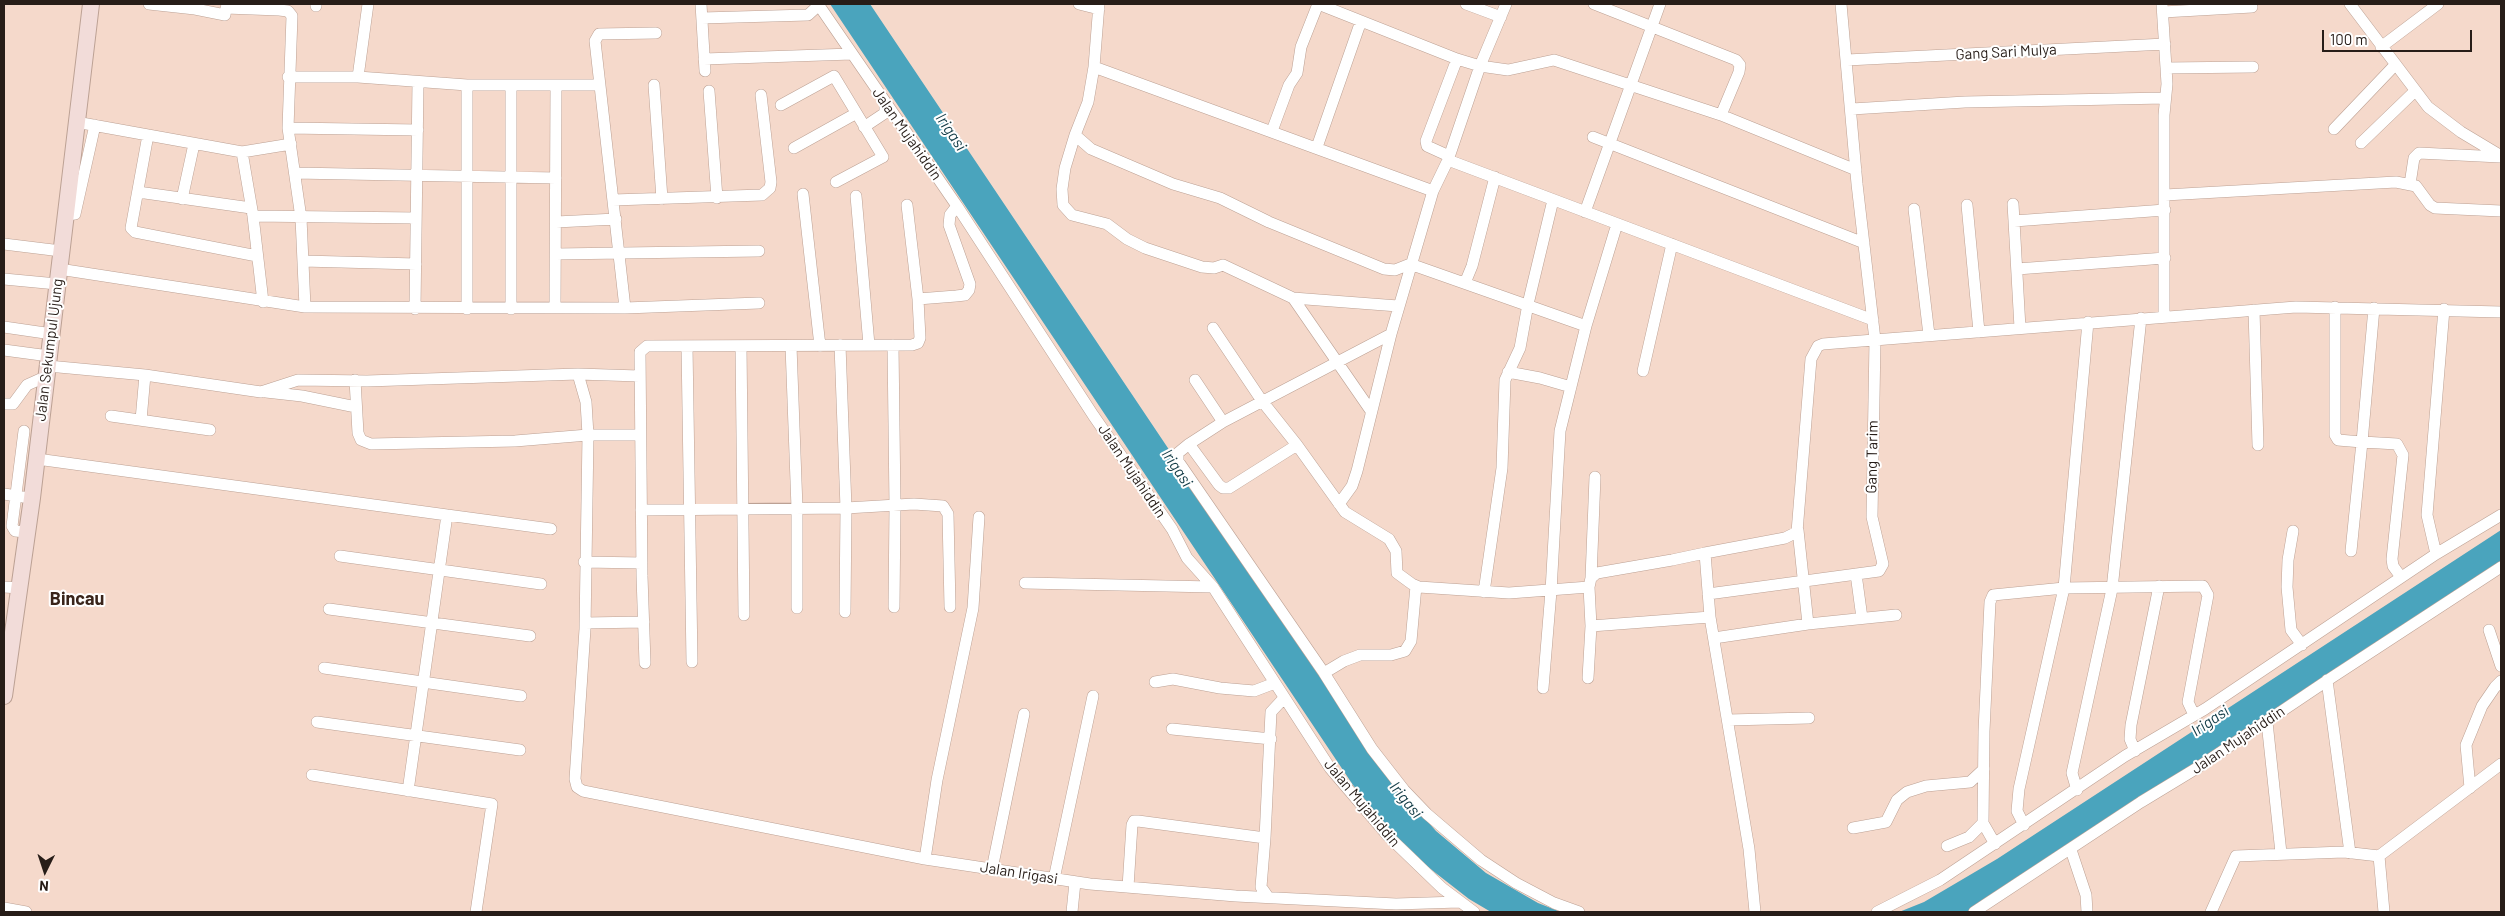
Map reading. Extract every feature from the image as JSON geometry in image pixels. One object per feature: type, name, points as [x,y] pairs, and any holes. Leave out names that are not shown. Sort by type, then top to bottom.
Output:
[{"type":"main road","name":"Jalan Sekumpul Ujung","points":[[4,696],[12,588],[27,532],[24,497],[37,459],[91,4]]},
{"type":"street","points":[[149,4],[195,8],[225,15],[226,8],[261,6],[288,11],[292,16],[288,77],[288,128],[300,218],[305,307]]},
{"type":"street","points":[[358,77],[368,4]]},
{"type":"street","points":[[701,4],[705,71]]},
{"type":"street","points":[[1079,4],[1099,6],[1094,67],[1088,102],[1065,168],[1062,189],[1063,204],[1072,215],[1107,224],[1127,239],[1145,248],[1194,264],[1214,268],[1223,265],[1293,298],[1398,306]]},
{"type":"street","points":[[1272,131],[1289,85],[1297,72],[1301,46],[1318,4],[1457,59],[1480,66],[1516,70],[1554,60],[1588,70],[1721,115],[1856,170]]},
{"type":"street","points":[[1466,4],[1500,16]]},
{"type":"street","points":[[1339,504],[1352,486],[1357,471],[1398,306],[1433,190],[1448,158],[1480,66],[1506,4]]},
{"type":"street","points":[[1594,4],[1736,60],[1740,65],[1739,72],[1721,115]]},
{"type":"street","points":[[1585,212],[1660,4]]},
{"type":"street","points":[[2350,4],[2415,91],[2438,116],[2501,156]]},
{"type":"street","points":[[2381,47],[2438,4]]},
{"type":"street","points":[[702,18],[808,15],[818,5]]},
{"type":"street","name":"Jalan Mujahiddin","points":[[818,5],[957,206],[1088,407],[1172,529],[1188,558],[1213,588],[1330,768],[1388,836],[1459,902],[1474,912]]},
{"type":"street","name":"Gang Tarim","points":[[1839,5],[1847,60],[1856,170],[1875,340],[1872,517],[1883,561],[1879,571],[1856,574]]},
{"type":"street","points":[[2164,316],[2166,68],[2163,8],[2252,6]]},
{"type":"street","points":[[1317,147],[1361,21]]},
{"type":"street","points":[[625,308],[616,219],[594,46],[599,34],[656,33]]},
{"type":"street","name":"Gang Sari Mulya","points":[[1847,60],[2165,44]]},
{"type":"street","points":[[704,59],[852,54]]},
{"type":"street","points":[[1457,59],[1426,141],[1427,146],[1448,158],[1494,177],[1873,320]]},
{"type":"street","points":[[2334,129],[2395,65]]},
{"type":"street","points":[[1094,67],[1433,190]]},
{"type":"street","points":[[2166,68],[2253,67]]},
{"type":"street","points":[[781,104],[834,76],[855,114],[883,157],[836,182]]},
{"type":"street","points":[[288,77],[358,77],[467,85],[599,85]]},
{"type":"street","points":[[415,309],[418,82]]},
{"type":"street","points":[[654,84],[662,199]]},
{"type":"street","points":[[467,85],[465,177],[467,309]]},
{"type":"street","points":[[511,85],[511,309]]},
{"type":"street","points":[[555,308],[556,85]]},
{"type":"street","points":[[709,91],[717,198]]},
{"type":"street","points":[[2361,143],[2415,91]]},
{"type":"street","points":[[613,200],[762,195],[770,188],[761,95]]},
{"type":"street","points":[[1852,108],[1965,102],[2165,98]]},
{"type":"street","points":[[864,127],[885,113],[885,102]]},
{"type":"street","points":[[794,148],[855,114]]},
{"type":"street","points":[[76,122],[242,152],[290,144]]},
{"type":"street","points":[[65,215],[76,214],[95,125]]},
{"type":"street","points":[[288,128],[418,130]]},
{"type":"street","points":[[1076,134],[1091,149],[1123,164],[1173,184],[1220,198],[1269,222],[1384,269],[1395,270],[1410,264],[1586,326]]},
{"type":"street","points":[[148,135],[132,228],[134,232],[257,256]]},
{"type":"street","points":[[1593,137],[1864,243]]},
{"type":"street","points":[[182,199],[194,144]]},
{"type":"street","points":[[242,152],[252,212],[263,302]]},
{"type":"street","points":[[2410,184],[2414,158],[2419,153],[2501,156]]},
{"type":"street","points":[[295,172],[556,178]]},
{"type":"street","points":[[1465,282],[1474,257],[1494,177]]},
{"type":"street","points":[[2166,195],[2396,182],[2416,186],[2430,205],[2435,208],[2501,211]]},
{"type":"street","points":[[138,192],[252,212],[300,218],[416,218]]},
{"type":"street","points":[[803,194],[820,346]]},
{"type":"street","points":[[856,196],[869,345]]},
{"type":"street","points":[[1484,592],[1502,468],[1505,380],[1520,348],[1528,304],[1554,200]]},
{"type":"street","points":[[2013,204],[2020,328]]},
{"type":"street","points":[[645,664],[639,376],[639,359],[643,348],[647,346],[840,346],[918,343],[920,338],[918,299],[907,205]]},
{"type":"street","points":[[1967,205],[1979,332]]},
{"type":"street","points":[[918,299],[965,295],[969,290],[970,284],[950,225],[950,215],[957,206]]},
{"type":"street","points":[[1914,209],[1929,335]]},
{"type":"street","points":[[2014,220],[2165,210]]},
{"type":"street","points":[[556,222],[616,219]]},
{"type":"street","points":[[1543,688],[1560,436],[1586,326],[1616,224]]},
{"type":"street","points":[[4,244],[61,251]]},
{"type":"street","points":[[1642,371],[1672,244]]},
{"type":"street","points":[[556,254],[759,251]]},
{"type":"street","points":[[2016,269],[2165,258]]},
{"type":"street","points":[[303,261],[416,264]]},
{"type":"street","points":[[4,279],[58,277],[305,307],[415,309],[625,308],[759,303]]},
{"type":"street","points":[[1293,298],[1371,411]]},
{"type":"street","points":[[2335,307],[2335,435],[2338,440],[2397,444],[2402,449],[2403,455],[2392,559],[2393,566],[2401,578]]},
{"type":"street","points":[[1808,624],[1798,530],[1813,353],[1818,346],[1929,335],[2254,310],[2335,307],[2501,312]]},
{"type":"street","points":[[2351,551],[2374,308]]},
{"type":"street","points":[[2436,554],[2427,515],[2444,309]]},
{"type":"street","points":[[2254,310],[2258,445]]},
{"type":"street","points":[[2077,790],[2072,773],[2112,589],[2141,318]]},
{"type":"street","points":[[2024,825],[2017,811],[2019,789],[2064,588],[2088,322]]},
{"type":"street","points":[[4,326],[52,334]]},
{"type":"street","points":[[1213,328],[1262,401],[1297,445],[1339,504],[1350,516],[1389,539],[1396,550],[1397,573],[1416,586],[1484,592],[1551,591],[1590,582],[1597,573],[1785,538],[1793,536],[1798,530]]},
{"type":"street","points":[[1391,334],[1223,422],[1178,452],[1178,462],[1324,673],[1372,749],[1404,790],[1427,814],[1481,860],[1516,883],[1579,912]]},
{"type":"street","points":[[893,345],[894,607]]},
{"type":"street","points":[[687,346],[692,662]]},
{"type":"street","points":[[741,346],[741,510],[744,615]]},
{"type":"street","points":[[791,346],[797,508],[797,608]]},
{"type":"street","points":[[840,346],[846,508],[845,612]]},
{"type":"street","points":[[4,350],[48,366],[146,375],[261,392],[302,396],[356,407]]},
{"type":"street","points":[[4,404],[13,404],[27,385],[48,366]]},
{"type":"street","points":[[1508,372],[1540,378],[1571,387]]},
{"type":"street","points":[[261,392],[298,380],[578,374],[639,376]]},
{"type":"street","points":[[578,374],[586,402],[588,435],[584,562],[585,623],[644,622]]},
{"type":"street","points":[[141,420],[146,375]]},
{"type":"street","points":[[355,380],[358,433],[361,440],[371,444],[515,441],[588,435],[640,435]]},
{"type":"street","points":[[1195,380],[1223,422]]},
{"type":"street","points":[[111,416],[210,430]]},
{"type":"street","points":[[4,494],[24,497],[24,431]]},
{"type":"street","points":[[1189,444],[1218,485],[1225,488],[1297,445]]},
{"type":"street","points":[[37,459],[552,529]]},
{"type":"street","points":[[1588,678],[1595,477]]},
{"type":"street","points":[[641,510],[846,508],[935,504],[947,509],[950,607]]},
{"type":"street","points":[[408,791],[447,515]]},
{"type":"street","points":[[1877,912],[1940,880],[2135,751],[2194,715],[2436,554],[2501,515]]},
{"type":"street","points":[[925,858],[937,780],[973,608],[979,517]]},
{"type":"street","points":[[2293,531],[2288,560],[2287,587],[2291,630],[2302,644]]},
{"type":"street","points":[[1705,553],[1710,617],[1748,849],[1755,912]]},
{"type":"street","points":[[340,556],[541,584]]},
{"type":"street","points":[[584,562],[642,562]]},
{"type":"street","name":"Jalan Mujahiddin","points":[[1974,912],[2267,722],[2327,680],[2501,567]]},
{"type":"street","points":[[1708,594],[1856,574],[1862,618]]},
{"type":"street","points":[[1025,583],[1213,588]]},
{"type":"street","points":[[1995,844],[1983,823],[1990,599],[1996,594],[2064,588],[2112,589],[2201,585],[2208,593],[2188,702],[2194,715]]},
{"type":"street","points":[[1324,673],[1344,661],[1360,655],[1391,654],[1405,650],[1411,641],[1416,586]]},
{"type":"street","points":[[2135,751],[2130,739],[2131,725],[2159,586]]},
{"type":"street","points":[[329,609],[530,636]]},
{"type":"street","points":[[1714,638],[1808,624],[1896,615]]},
{"type":"street","points":[[1590,626],[1710,617]]},
{"type":"street","name":"Jalan Irigasi","points":[[585,623],[575,779],[580,789],[925,858],[1075,882],[1396,908],[1459,902]]},
{"type":"street","points":[[2489,630],[2501,666]]},
{"type":"street","points":[[324,668],[521,696]]},
{"type":"street","points":[[1155,682],[1180,680],[1220,688],[1254,691],[1275,684]]},
{"type":"street","points":[[2327,680],[2350,853]]},
{"type":"street","points":[[2470,788],[2466,745],[2482,706],[2495,687],[2501,682]]},
{"type":"street","points":[[1054,879],[1093,696]]},
{"type":"street","points":[[1268,898],[1261,887],[1271,739],[1271,712],[1284,698]]},
{"type":"street","points":[[992,869],[1024,714]]},
{"type":"street","points":[[1728,720],[1809,718]]},
{"type":"street","points":[[316,722],[520,750]]},
{"type":"street","points":[[2267,722],[2280,854]]},
{"type":"street","points":[[1172,729],[1271,739]]},
{"type":"street","points":[[2211,912],[2236,856],[2350,853],[2379,856],[2501,764]]},
{"type":"street","points":[[1853,828],[1886,822],[1897,800],[1907,792],[1926,786],[1970,782],[1984,769]]},
{"type":"street","points":[[312,775],[492,804],[476,912]]},
{"type":"street","points":[[1128,887],[1134,822],[1265,838]]},
{"type":"street","points":[[1947,846],[1969,837],[1983,823]]},
{"type":"street","points":[[2071,850],[2086,895],[2087,912]]},
{"type":"street","points":[[2379,856],[2384,912]]},
{"type":"street","points":[[1072,912],[1075,882]]},
{"type":"street","points":[[4,908],[26,912]]},
{"type":"water","name":"Irigasi","points":[[830,4],[870,4],[1390,779],[1436,831],[1486,873],[1538,903],[1561,912],[1491,912],[1469,899],[1428,867],[1392,832],[1353,785]]},
{"type":"water","name":"Irigasi","points":[[2501,530],[2501,566],[1970,912],[1899,912],[1924,902],[1997,859]]},
{"type":"district","name":"Bincau","points":[[77,599]]}]
